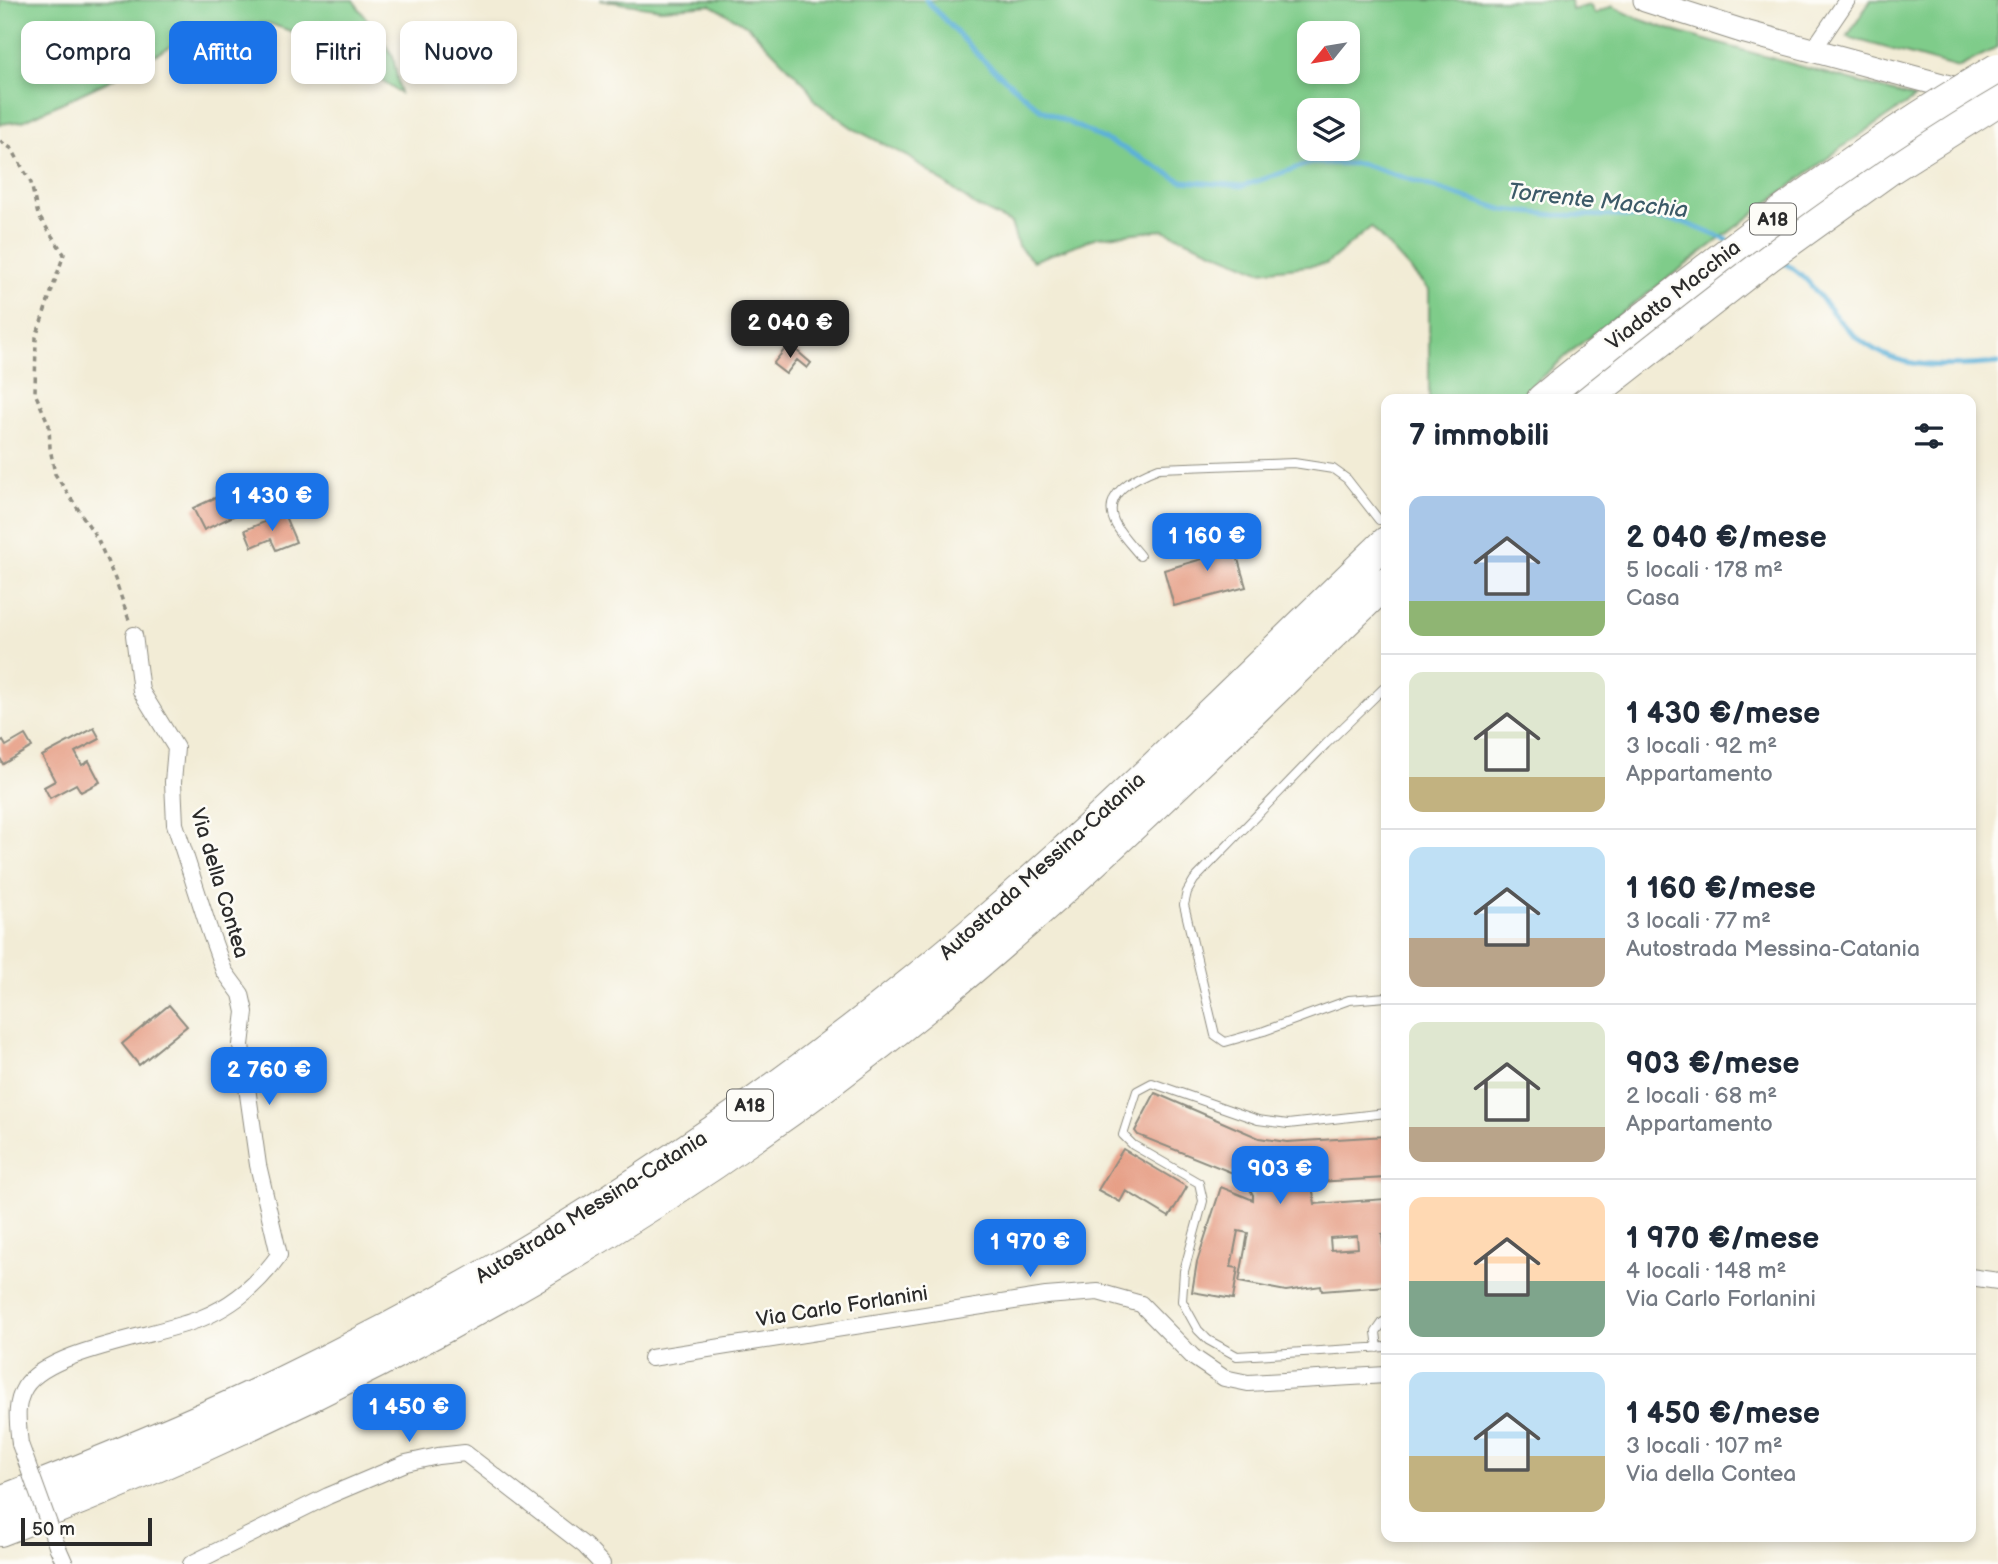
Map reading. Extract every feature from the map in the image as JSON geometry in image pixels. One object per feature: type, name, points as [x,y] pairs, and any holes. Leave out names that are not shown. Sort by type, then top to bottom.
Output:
[{"type":"highway","name":"Viadotto Macchia","points":[[1551,392],[1776,216],[1933,106],[1998,68]]},
{"type":"highway","name":"Viadotto Macchia","points":[[1593,394],[1771,255],[1892,168],[1998,101]]},
{"type":"highway","name":"Autostrada Messina-Catania","points":[[0,1531],[92,1496],[190,1454],[296,1405],[412,1346],[581,1249],[763,1130],[923,1010],[1035,915],[1336,610],[1378,561]]},
{"type":"highway","name":"Autostrada Messina-Catania","points":[[0,1501],[118,1454],[284,1381],[482,1276],[649,1174],[815,1057],[964,940],[1336,610],[1378,561]]},
{"type":"street","points":[[1646,0],[1708,21],[1998,101]]},
{"type":"street","points":[[1813,50],[1847,0]]},
{"type":"street","name":"Via della Contea","points":[[65,1564],[20,1444],[17,1415],[26,1387],[41,1369],[91,1350],[202,1318],[250,1291],[279,1255],[258,1165],[241,1045],[246,1012],[241,994],[224,971],[212,940],[175,824],[173,782],[176,748],[141,691],[134,635]]},
{"type":"street","points":[[1976,1279],[1998,1281]]},
{"type":"street","name":"Via Carlo Forlanini","points":[[650,1358],[1046,1296],[1098,1292],[1141,1304],[1193,1357],[1224,1378],[1248,1383],[1381,1375]]},
{"type":"street","points":[[191,1564],[328,1496],[407,1463],[466,1453],[585,1546],[602,1564]]},
{"type":"lane","points":[[1140,556],[1115,524],[1111,509],[1115,496],[1140,475],[1159,468],[1294,463],[1332,469],[1347,479],[1378,561]]},
{"type":"lane","points":[[1381,691],[1194,880],[1186,892],[1184,905],[1215,1035],[1225,1042],[1349,1000],[1381,997]]},
{"type":"lane","points":[[1381,1114],[1288,1124],[1258,1120],[1152,1083],[1137,1091],[1123,1135],[1133,1145],[1199,1183],[1203,1200],[1184,1271],[1182,1301],[1198,1330],[1208,1340],[1237,1356],[1381,1348]]},
{"type":"lane","points":[[1381,1325],[1376,1332],[1381,1345]]},
{"type":"path","points":[[0,141],[12,149],[31,183],[38,215],[64,254],[36,337],[35,393],[49,425],[55,474],[97,538],[115,579],[134,635]]},
{"type":"green space","points":[[0,0],[353,0],[368,21],[291,21],[291,31],[277,26],[277,21],[169,21],[169,47],[155,55],[155,21],[21,21],[21,84],[102,84],[23,121],[0,124]]},
{"type":"green space","points":[[600,0],[1571,0],[1572,10],[1590,5],[1595,14],[1612,6],[1677,32],[1915,98],[1845,145],[1579,345],[1522,394],[1429,394],[1429,290],[1371,227],[1326,264],[1260,271],[1163,230],[1097,237],[1033,261],[1018,246],[1011,223],[976,206],[909,157],[854,129],[816,102],[806,85],[749,27],[711,5],[661,9]]},
{"type":"green space","points":[[1871,0],[1998,0],[1998,47],[1958,68],[1847,37]]},
{"type":"green space","points":[[386,46],[393,56],[400,93],[386,84]]},
{"type":"building","points":[[789,344],[811,363],[807,368],[797,360],[786,374],[773,364]]},
{"type":"building","points":[[232,490],[242,512],[204,530],[193,508]]},
{"type":"building","points":[[284,514],[296,542],[276,550],[271,539],[252,547],[245,530]]},
{"type":"building","points":[[1229,528],[1246,587],[1174,606],[1164,570],[1216,555],[1210,533]]},
{"type":"building","points":[[94,728],[100,739],[75,752],[82,765],[89,761],[100,782],[81,792],[76,784],[50,798],[44,787],[55,781],[42,756]]},
{"type":"building","points":[[25,735],[32,747],[3,764],[0,758],[0,743],[3,741],[6,746]]},
{"type":"building","points":[[169,1005],[187,1026],[139,1065],[122,1044]]},
{"type":"building","points":[[1155,1093],[1259,1138],[1287,1142],[1381,1136],[1381,1178],[1316,1182],[1312,1186],[1315,1204],[1381,1199],[1381,1286],[1322,1291],[1321,1286],[1286,1291],[1239,1282],[1248,1233],[1238,1231],[1231,1267],[1238,1268],[1233,1299],[1192,1292],[1197,1262],[1221,1187],[1253,1200],[1253,1195],[1243,1177],[1138,1135],[1135,1131]],"holes":[[[1357,1236],[1358,1248],[1331,1250],[1330,1238]]]},
{"type":"building","points":[[1123,1149],[1187,1187],[1169,1217],[1126,1191],[1120,1202],[1098,1190]]},
{"type":"waterway","name":"Torrente Macchia","points":[[926,0],[983,60],[1040,109],[1121,147],[1182,181],[1243,186],[1311,163],[1362,164],[1504,210],[1683,222],[1727,240]]},
{"type":"waterway","name":"Torrente Macchia","points":[[1779,261],[1803,276],[1850,332],[1887,356],[1927,365],[1998,363]]}]
